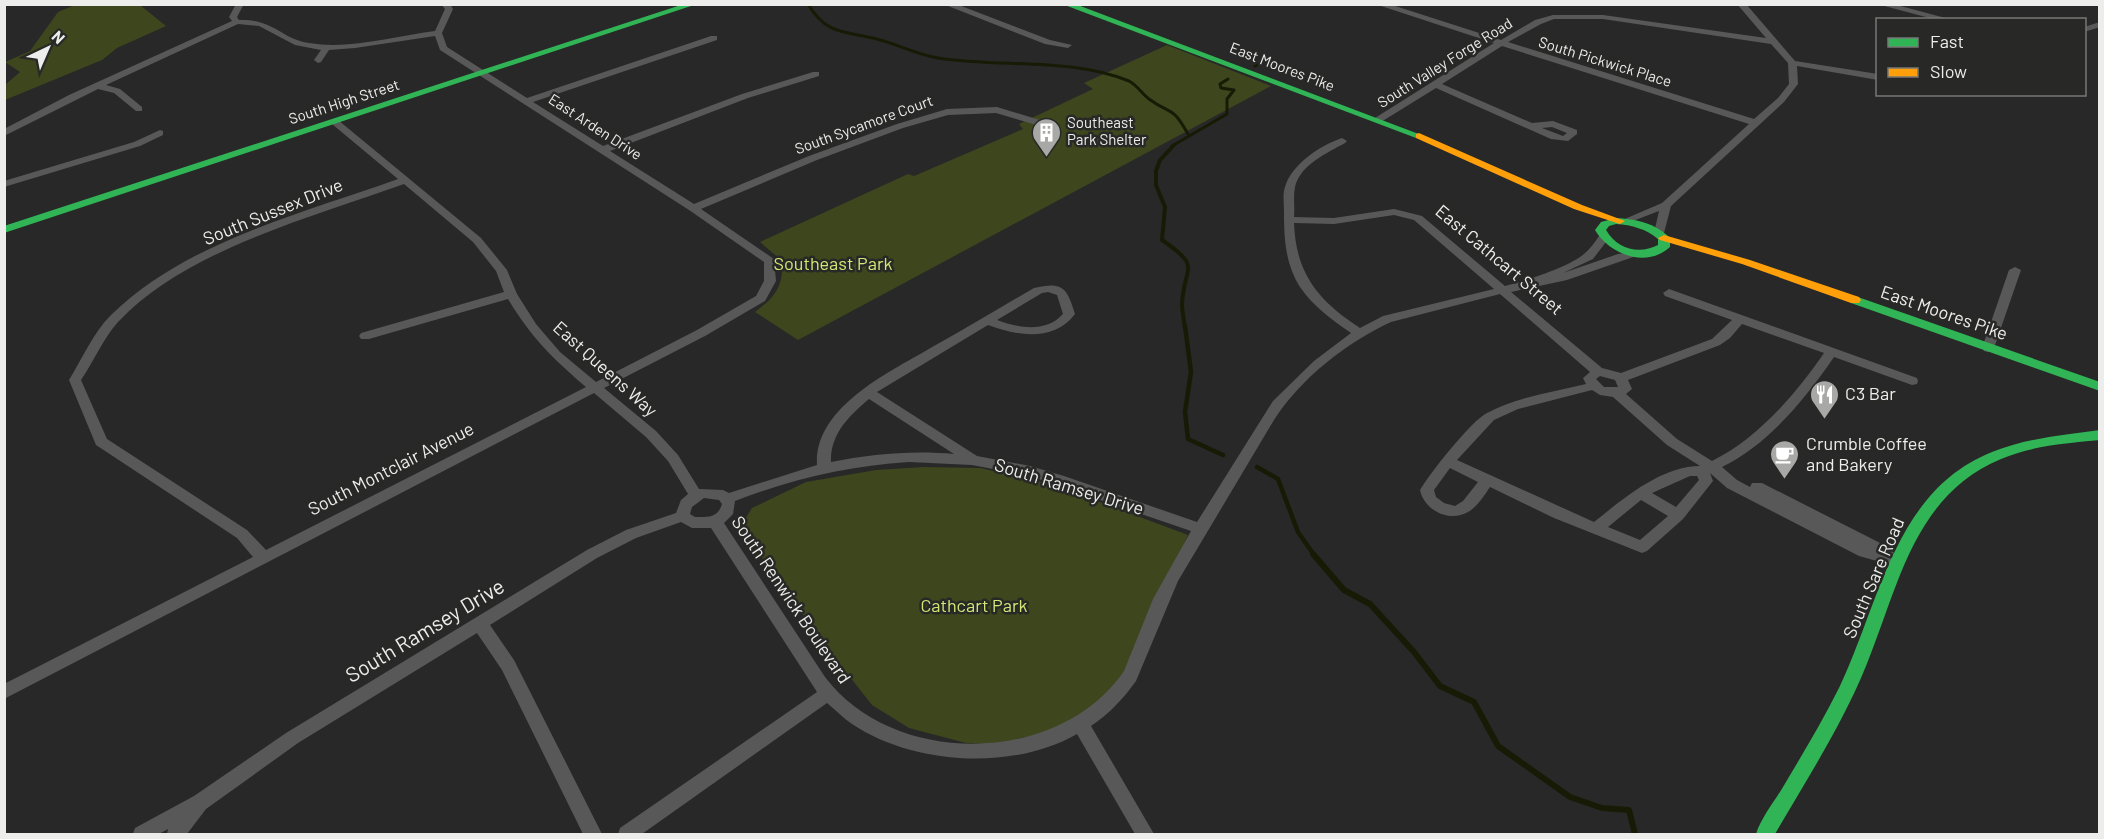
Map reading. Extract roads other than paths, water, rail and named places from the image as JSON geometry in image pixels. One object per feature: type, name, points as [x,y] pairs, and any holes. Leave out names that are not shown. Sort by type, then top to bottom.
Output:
[{"type":"main road","name":"South High Street","points":[[4,230],[693,4]]},
{"type":"main road","name":"East Moores Pike","points":[[1066,4],[1378,120],[1578,207],[1641,224],[1661,236],[1746,262],[2098,389]]},
{"type":"main road","name":"East Moores Pike","points":[[1484,165],[1573,214],[1613,246],[1635,253],[1658,252],[1777,274]]},
{"type":"main road","points":[[1601,236],[1605,224],[1623,221]]},
{"type":"main road","points":[[1658,252],[1665,245],[1661,236]]},
{"type":"main road","name":"South Sare Road","points":[[1765,834],[1846,692],[1898,561],[1923,512],[1941,489],[1965,470],[1996,455],[2034,445],[2100,435]]},
{"type":"street","points":[[237,22],[233,17],[240,4]]},
{"type":"street","points":[[4,133],[237,22],[260,21],[301,44],[327,47],[438,33],[448,16],[449,9],[446,4]]},
{"type":"street","points":[[947,4],[1048,42],[1068,45]]},
{"type":"street","points":[[960,9],[972,4]]},
{"type":"street","name":"South Pickwick Place","points":[[1378,4],[1755,123]]},
{"type":"street","points":[[1623,221],[1666,205],[1792,88],[1794,80],[1792,63],[1741,4]]},
{"type":"street","points":[[1881,4],[1940,18]]},
{"type":"street","name":"South Valley Forge Road","points":[[1378,120],[1499,44],[1549,18],[1602,13],[1775,42]]},
{"type":"street","points":[[2086,30],[2100,24]]},
{"type":"street","name":"East Arden Drive","points":[[438,33],[442,48],[472,69],[527,100],[770,261]]},
{"type":"street","points":[[527,100],[714,38]]},
{"type":"street","points":[[318,60],[327,47]]},
{"type":"street","points":[[1792,63],[1876,77]]},
{"type":"street","points":[[603,150],[753,94],[816,74]]},
{"type":"street","points":[[1435,84],[1533,126]]},
{"type":"street","points":[[99,86],[117,92],[139,109]]},
{"type":"street","name":"South Sycamore Court","points":[[693,208],[813,158],[900,126],[947,112],[997,110],[1050,126]]},
{"type":"street","name":"East Queens Way","points":[[335,122],[477,240],[501,270],[511,294],[537,334],[556,355],[651,434],[673,459],[696,496]]},
{"type":"street","points":[[4,184],[137,144],[160,133]]},
{"type":"street","points":[[1342,141],[1307,163],[1292,180],[1288,195],[1290,248],[1299,278],[1337,319],[1359,333]]},
{"type":"street","name":"South Sussex Drive","points":[[263,557],[242,534],[101,442],[75,380],[114,319],[156,285],[226,246],[404,181]]},
{"type":"street","points":[[1661,236],[1666,205]]},
{"type":"street","name":"East Cathcart Street","points":[[1289,220],[1322,222],[1382,213],[1405,213],[1426,223],[1503,290],[1596,379]]},
{"type":"street","name":"South Renwick Boulevard","points":[[1536,282],[1548,274],[1585,261],[1596,252],[1601,236]]},
{"type":"street","name":"South Renwick Boulevard","points":[[715,522],[828,693],[858,719],[898,740],[956,751],[1002,752],[1081,725],[1103,708],[1124,685],[1160,601],[1199,528],[1282,399],[1359,333],[1387,320],[1536,282],[1585,272],[1610,259],[1635,253]]},
{"type":"street","name":"South Montclair Avenue","points":[[4,693],[263,557],[701,333],[761,298],[770,281],[770,261]]},
{"type":"street","points":[[1988,348],[2015,270]]},
{"type":"street","points":[[824,466],[825,446],[829,436],[846,414],[869,393],[987,320],[1043,288],[1059,291],[1069,308],[1069,314],[1061,323],[1044,328],[1017,330],[987,320]]},
{"type":"street","points":[[1669,293],[1912,381]]},
{"type":"street","points":[[365,336],[511,294]]},
{"type":"street","points":[[1487,481],[1464,511],[1454,513],[1440,509],[1429,500],[1427,490],[1440,470],[1489,417],[1610,373],[1621,378],[1716,342],[1726,335],[1740,319]]},
{"type":"street","points":[[1596,529],[1640,493],[1688,471],[1706,468],[1722,461],[1767,429],[1806,389],[1831,352]]},
{"type":"street","points":[[1596,379],[1607,392],[1617,393],[1625,389],[1621,378]]},
{"type":"street","points":[[869,393],[928,433],[939,437],[974,460]]},
{"type":"street","points":[[1617,393],[1672,442],[1706,468],[1724,475],[1742,489],[1864,552],[1898,561]]},
{"type":"street","points":[[925,457],[930,440],[928,433]]},
{"type":"street","name":"South Ramsey Drive","points":[[727,499],[824,466],[892,458],[925,457],[974,460],[1068,483],[1199,528]]},
{"type":"street","points":[[1449,462],[1487,481],[1642,547],[1678,515],[1706,481],[1706,468]]},
{"type":"street","points":[[717,493],[727,499],[729,503],[726,514],[715,522],[692,523],[683,516],[685,505],[696,496],[717,493]]},
{"type":"street","points":[[1640,493],[1678,515]]},
{"type":"street","name":"South Ramsey Drive","points":[[142,834],[201,802],[292,738],[592,554],[631,534],[683,516]]},
{"type":"street","points":[[480,624],[508,664],[593,834]]},
{"type":"street","points":[[627,834],[828,693]]},
{"type":"street","points":[[1081,725],[1145,834]]},
{"type":"street","name":"South Ramsey Drive","points":[[176,834],[201,802]]},
{"type":"waterway","points":[[808,4],[821,21],[836,30],[881,40],[938,58],[1059,66],[1083,69],[1129,81],[1149,99],[1174,114],[1188,134]]},
{"type":"waterway","points":[[1255,66],[1259,64]]},
{"type":"waterway","points":[[1172,146],[1227,114],[1227,99],[1234,90],[1221,88],[1220,84],[1228,79]]},
{"type":"waterway","points":[[1174,145],[1160,160],[1156,171],[1156,185],[1165,207],[1162,240],[1183,256],[1187,262],[1182,304],[1185,328]]},
{"type":"waterway","points":[[1185,326],[1191,372],[1185,412],[1188,439],[1223,455]]},
{"type":"waterway","points":[[1257,467],[1278,479],[1298,532],[1314,555]]},
{"type":"waterway","points":[[1313,554],[1344,590],[1370,604],[1414,652],[1440,686],[1474,702],[1498,746],[1570,797],[1602,808],[1629,810],[1635,834]]},
{"type":"place","name":"Southeast Park Shelter","points":[[1046,158]]},
{"type":"place","name":"C3 Bar","points":[[1824,420]]},
{"type":"place","name":"Crumble Coffee and Bakery","points":[[1785,480]]},
{"type":"park label","name":"Southeast Park","points":[[833,264]]},
{"type":"park label","name":"Cathcart Park","points":[[974,606]]}]
